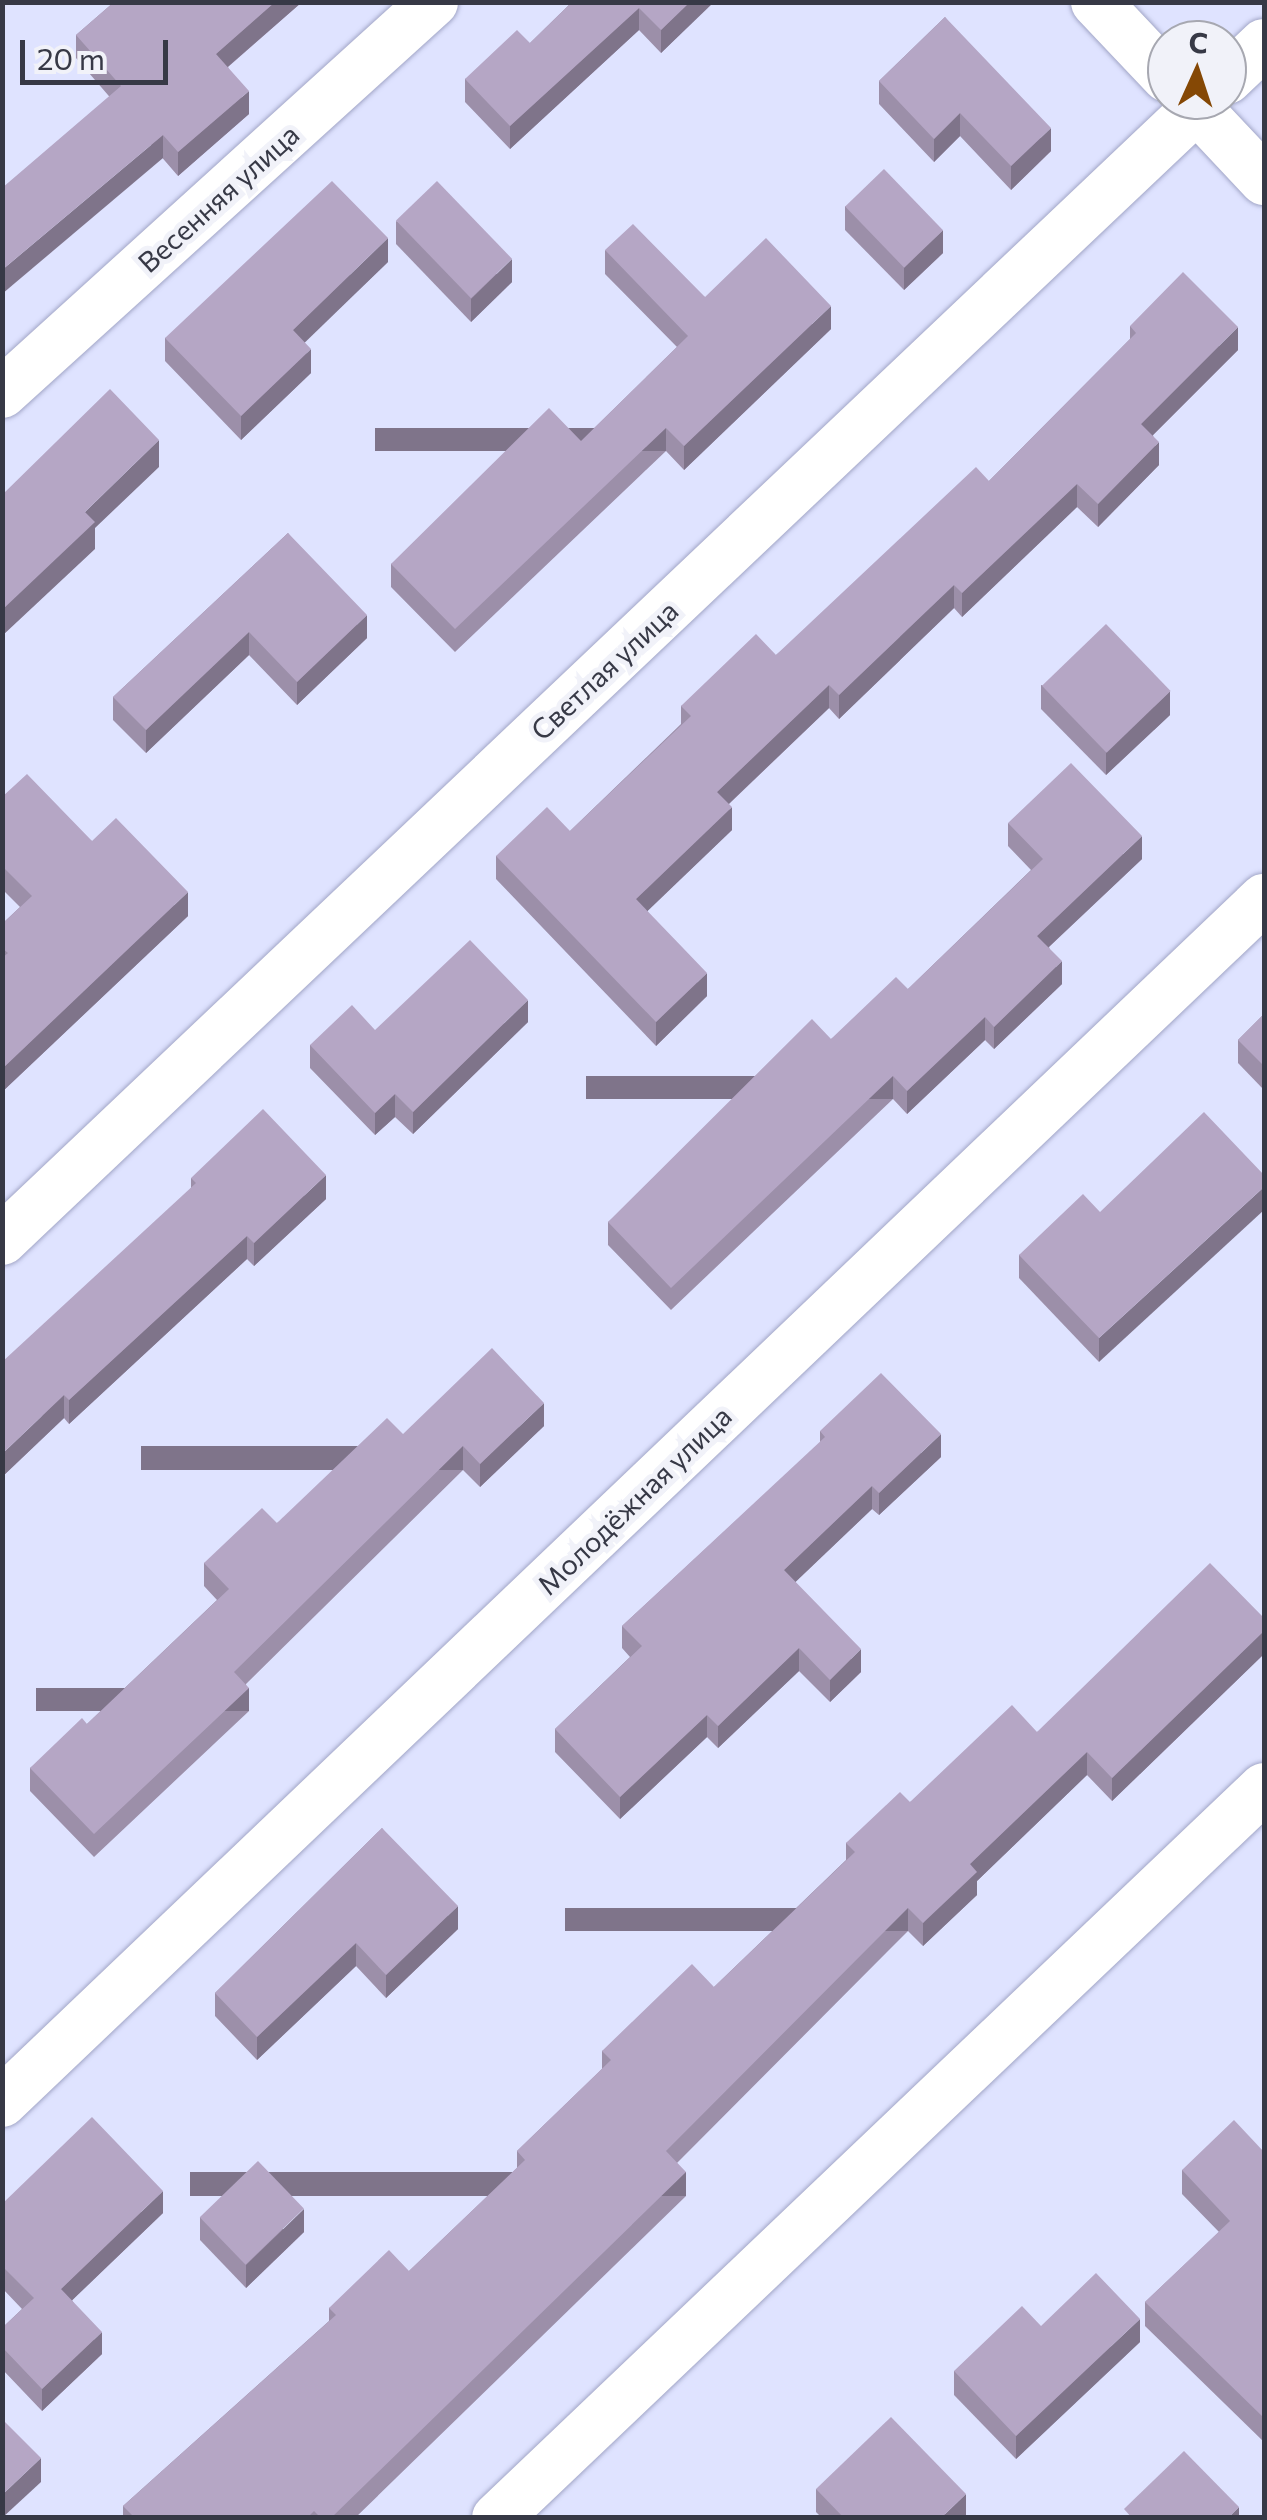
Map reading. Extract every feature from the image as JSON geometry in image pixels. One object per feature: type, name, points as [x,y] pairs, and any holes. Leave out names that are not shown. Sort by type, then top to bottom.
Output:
[{"type":"street","name":"Весенняя улица","points":[[2,393],[433,2]]},
{"type":"street","points":[[1096,2],[1147,48]]},
{"type":"street","name":"Светлая улица","points":[[2,1240],[1169,120]]},
{"type":"street","points":[[1218,120],[1264,180]]},
{"type":"street","name":"Молодёжная улица","points":[[2,2102],[1264,899]]},
{"type":"street","points":[[496,2518],[1264,1788]]},
{"type":"building","points":[[114,2],[275,2],[216,54],[249,91],[178,152],[163,135],[2,270],[2,188],[121,86],[76,35]]},
{"type":"building","points":[[572,2],[690,2],[661,30],[639,8],[510,126],[465,79],[517,30],[530,43]]},
{"type":"building","points":[[945,17],[1051,128],[1011,166],[960,113],[934,139],[879,81]]},
{"type":"building","points":[[884,169],[943,230],[904,268],[845,207]]},
{"type":"building","points":[[332,181],[388,238],[293,330],[311,349],[241,416],[165,338]]},
{"type":"building","points":[[437,181],[512,259],[471,298],[396,221]]},
{"type":"building","points":[[633,224],[705,297],[766,238],[831,306],[684,446],[666,428],[455,629],[391,564],[549,408],[581,441],[688,336],[605,250]]},
{"type":"building","points":[[1183,272],[1238,327],[1141,424],[1159,442],[1098,504],[1077,484],[962,593],[954,585],[839,695],[829,685],[717,792],[732,807],[636,899],[707,973],[656,1022],[496,856],[547,807],[570,831],[691,716],[681,706],[756,634],[776,655],[976,467],[989,481],[1136,333],[1130,326]]},
{"type":"building","points":[[110,389],[159,440],[85,512],[95,522],[2,610],[2,495]]},
{"type":"building","points":[[288,533],[367,615],[297,682],[249,632],[146,730],[113,697]]},
{"type":"building","points":[[1106,624],[1171,691],[1107,753],[1042,686]]},
{"type":"building","points":[[1071,763],[1142,836],[1037,936],[1062,961],[994,1027],[985,1017],[907,1091],[893,1076],[671,1288],[608,1222],[812,1019],[831,1039],[896,977],[908,989],[1043,859],[1008,823]]},
{"type":"building","points":[[27,774],[92,841],[116,818],[188,892],[2,1069],[2,958],[8,953],[2,948],[2,924],[32,896],[2,866],[2,797]]},
{"type":"building","points":[[470,940],[528,1000],[413,1112],[395,1094],[375,1113],[310,1045],[352,1005],[375,1030]]},
{"type":"building","points":[[1264,1014],[1264,1066],[1238,1040]]},
{"type":"building","points":[[263,1109],[326,1175],[254,1243],[247,1236],[69,1400],[64,1395],[2,1454],[2,1362],[196,1183],[191,1178]]},
{"type":"building","points":[[1204,1112],[1264,1175],[1264,1187],[1099,1338],[1019,1255],[1083,1194],[1100,1212]]},
{"type":"building","points":[[492,1348],[544,1403],[480,1464],[463,1446],[234,1672],[249,1688],[94,1834],[30,1768],[82,1718],[87,1724],[229,1589],[204,1563],[262,1508],[277,1523],[387,1418],[403,1434]]},
{"type":"building","points":[[881,1373],[941,1434],[879,1493],[872,1486],[784,1570],[861,1649],[830,1680],[799,1648],[718,1726],[707,1715],[620,1797],[555,1729],[642,1646],[622,1626],[825,1437],[820,1431]]},
{"type":"building","points":[[1210,1563],[1264,1618],[1264,1631],[1112,1778],[1087,1752],[970,1864],[977,1872],[923,1923],[908,1908],[666,2151],[686,2172],[331,2518],[321,2518],[314,2511],[307,2518],[135,2518],[123,2506],[336,2315],[329,2308],[389,2250],[409,2271],[525,2160],[517,2151],[611,2060],[602,2051],[692,1964],[714,1987],[855,1852],[846,1843],[900,1792],[910,1802],[1012,1705],[1037,1732]]},
{"type":"building","points":[[382,1828],[458,1906],[386,1975],[356,1943],[257,2037],[215,1993]]},
{"type":"building","points":[[92,2117],[163,2191],[61,2289],[102,2332],[42,2389],[2,2347],[2,2328],[34,2298],[2,2266],[2,2204]]},
{"type":"building","points":[[1234,2120],[1264,2152],[1264,2418],[1145,2302],[1230,2221],[1182,2170]]},
{"type":"building","points":[[258,2161],[304,2208],[246,2265],[200,2217]]},
{"type":"building","points":[[1096,2273],[1140,2319],[1016,2436],[954,2371],[1022,2306],[1041,2326]]},
{"type":"building","points":[[891,2417],[966,2494],[941,2518],[844,2518],[816,2489]]},
{"type":"building","points":[[2,2419],[41,2458],[2,2495]]},
{"type":"building","points":[[1184,2451],[1239,2507],[1228,2518],[1132,2518],[1124,2509]]}]
